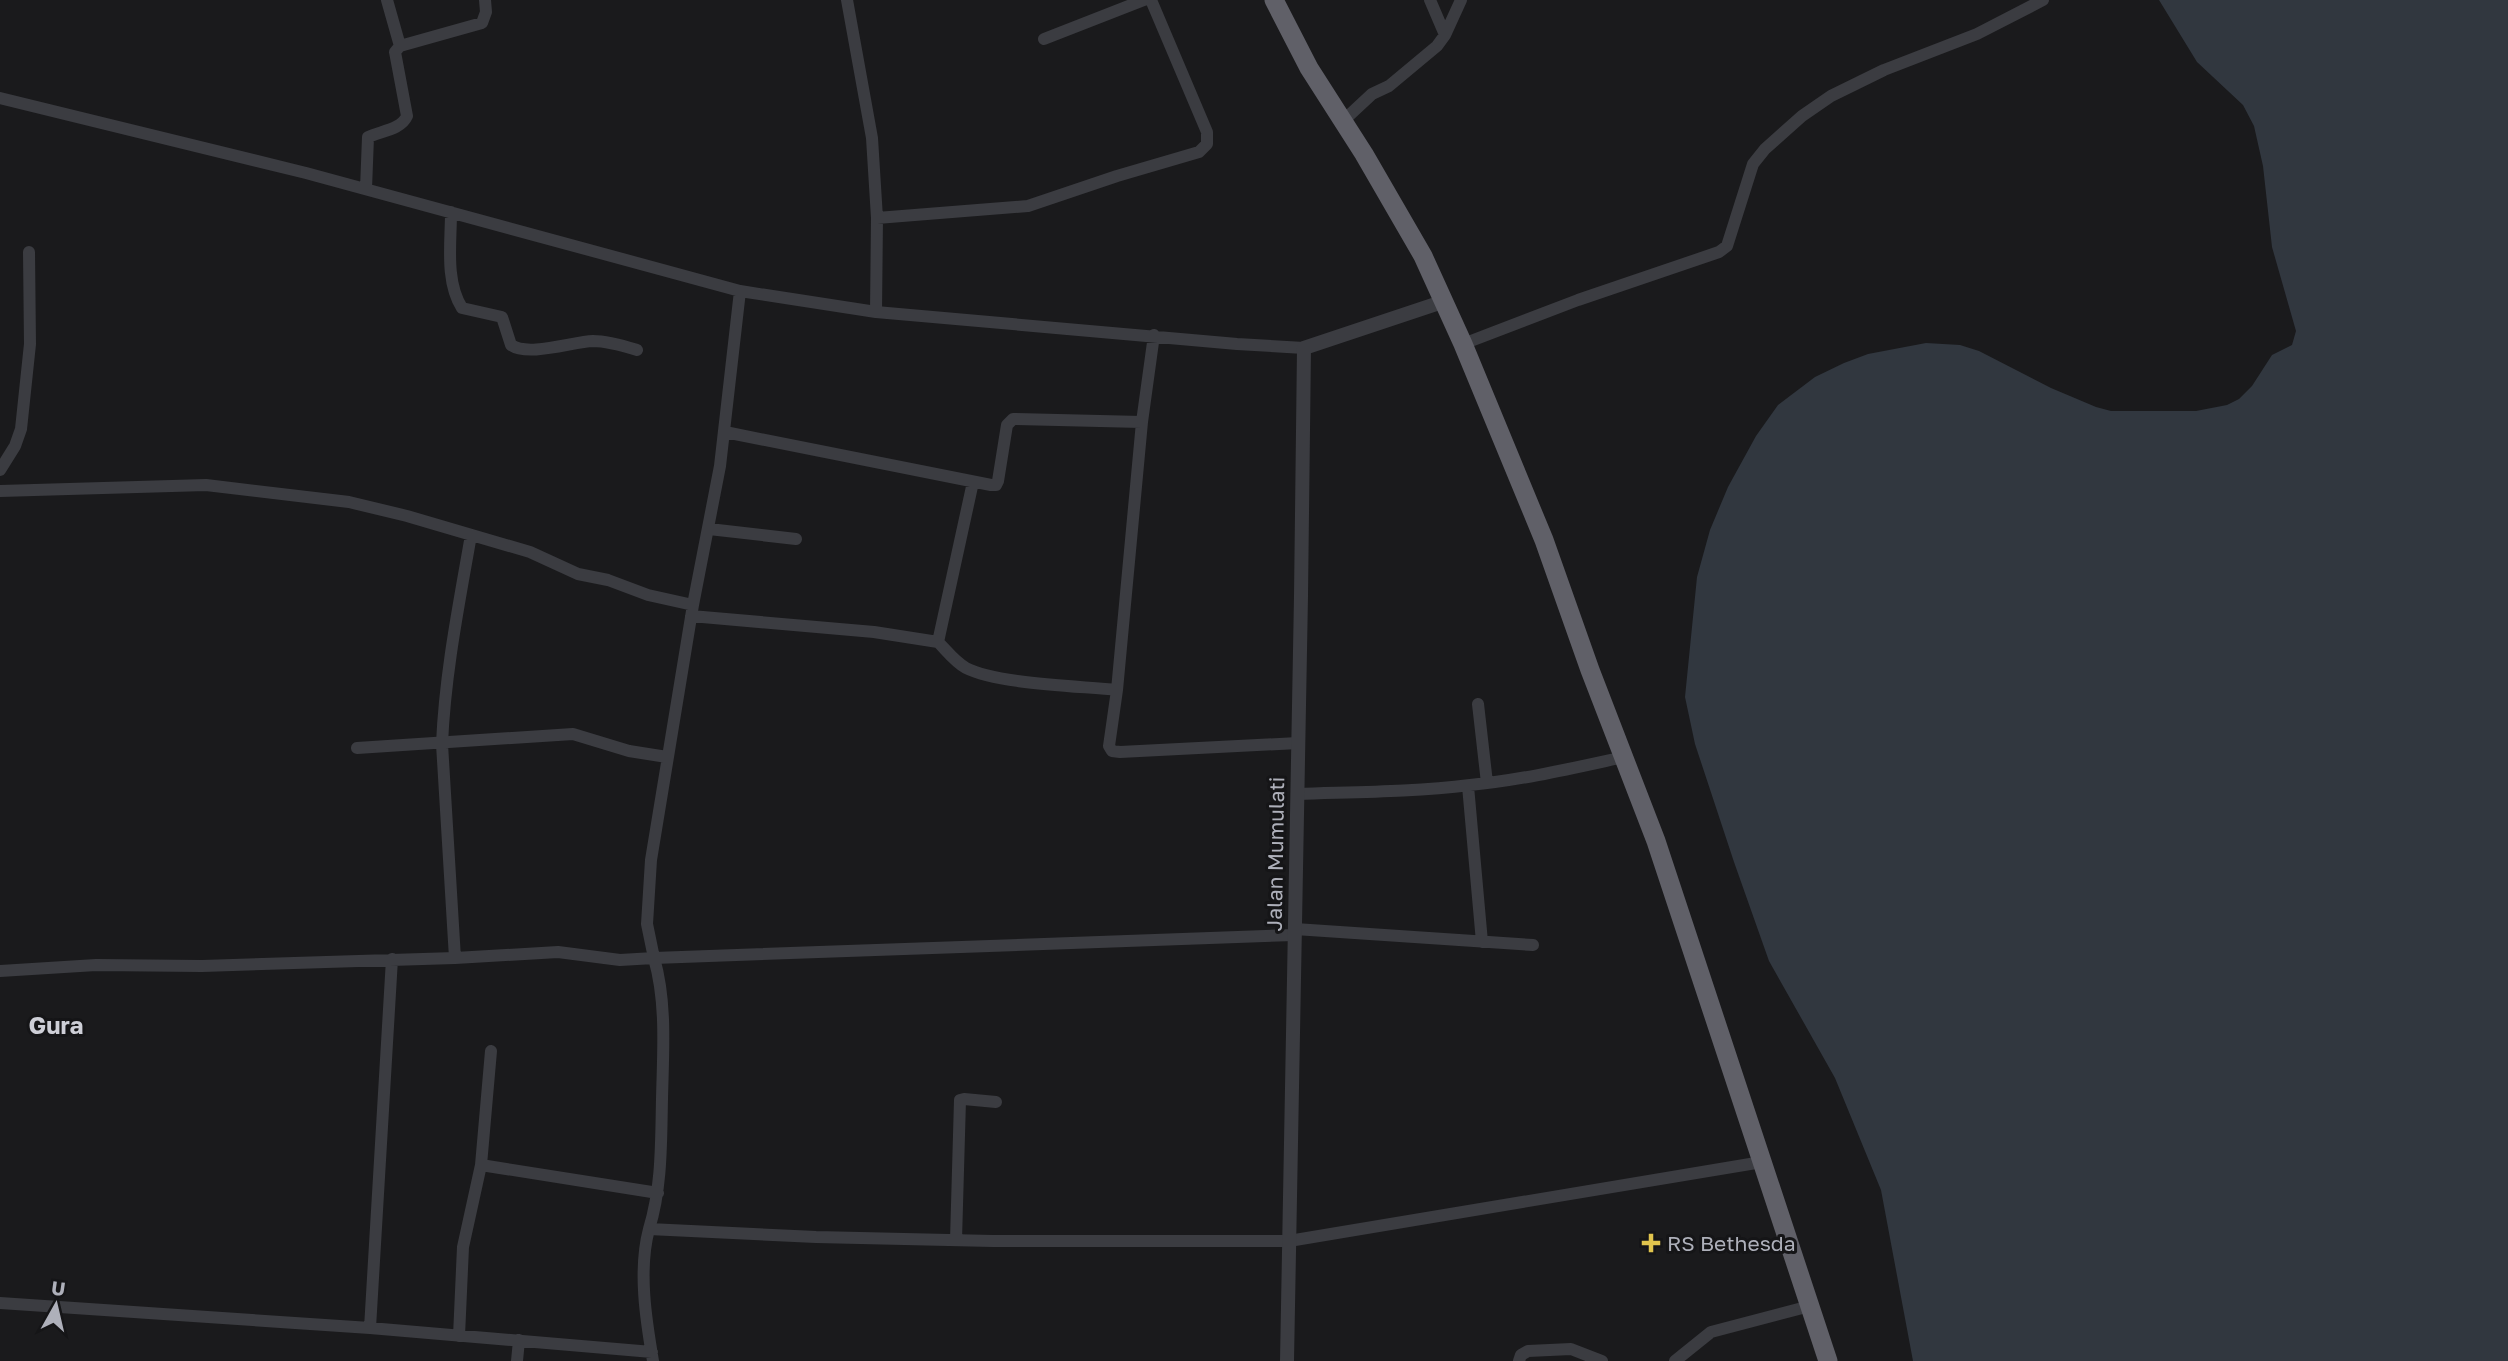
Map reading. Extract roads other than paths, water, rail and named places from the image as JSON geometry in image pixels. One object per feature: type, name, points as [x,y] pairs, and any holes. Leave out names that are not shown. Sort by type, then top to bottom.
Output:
[{"type":"highway","points":[[1274,0],[1309,68],[1423,256],[1463,344],[1544,540],[1590,670],[1656,841],[1828,1361]]},
{"type":"street","points":[[387,0],[400,46]]},
{"type":"street","points":[[366,189],[368,137],[398,126],[407,116],[395,52],[400,46],[482,23],[486,12],[485,0]]},
{"type":"street","points":[[847,0],[872,138],[877,218],[876,312]]},
{"type":"street","points":[[1044,39],[1144,0]]},
{"type":"street","points":[[877,218],[1028,206],[1199,152],[1206,144],[1207,132],[1151,0]]},
{"type":"street","points":[[1430,0],[1445,35]]},
{"type":"street","points":[[1343,121],[1372,94],[1389,86],[1430,51],[1445,35],[1461,0]]},
{"type":"street","points":[[1463,344],[1578,300],[1720,252],[1727,246],[1759,155],[1802,116],[1847,87],[1977,34],[2043,0]]},
{"type":"street","points":[[0,98],[366,189],[740,291],[876,312],[1304,348],[1442,302]]},
{"type":"street","points":[[451,212],[451,282],[455,297],[462,308],[502,317],[511,345],[516,349],[528,350],[596,341],[638,350]]},
{"type":"street","points":[[0,470],[15,446],[21,429],[30,344],[29,252]]},
{"type":"street","points":[[0,1303],[519,1340],[653,1357],[644,1256],[658,1193],[663,1061],[662,1007],[648,932],[651,860],[725,432],[740,291]]},
{"type":"street","points":[[1154,335],[1142,422],[1117,690],[1109,746],[1112,751],[1121,752],[1298,743]]},
{"type":"street","name":"Jalan Mumulati","points":[[1287,1361],[1304,348]]},
{"type":"street","points":[[725,432],[991,485],[998,481],[1007,425],[1013,419],[1142,422]]},
{"type":"street","points":[[939,642],[973,482]]},
{"type":"street","points":[[0,491],[206,485],[349,502],[544,557],[578,574],[608,580],[692,611],[939,642],[956,661],[972,671],[1013,679],[1117,690]]},
{"type":"street","points":[[709,529],[796,538]]},
{"type":"street","points":[[455,958],[442,744],[443,711],[471,535]]},
{"type":"street","points":[[1478,704],[1487,783]]},
{"type":"street","points":[[357,748],[573,734],[629,751],[667,757]]},
{"type":"street","points":[[1298,794],[1387,792],[1468,786],[1624,757]]},
{"type":"street","points":[[1468,786],[1482,942]]},
{"type":"street","points":[[0,971],[96,965],[202,966],[558,952],[620,960],[1294,932],[1532,945]]},
{"type":"street","points":[[370,1328],[392,959]]},
{"type":"street","points":[[458,1336],[464,1238],[481,1165],[491,1051]]},
{"type":"street","points":[[956,1240],[960,1100],[964,1098],[996,1102]]},
{"type":"street","points":[[649,1229],[956,1240],[1289,1241],[1762,1162]]},
{"type":"street","points":[[481,1165],[658,1193]]},
{"type":"street","points":[[1675,1361],[1711,1332],[1810,1306]]},
{"type":"street","points":[[517,1361],[519,1340]]},
{"type":"street","points":[[1519,1361],[1521,1355],[1528,1351],[1571,1349],[1602,1361]]},
{"type":"place","name":"RS Bethesda","points":[[1651,1243]]},
{"type":"district","name":"Gura","points":[[56,1024]]}]
